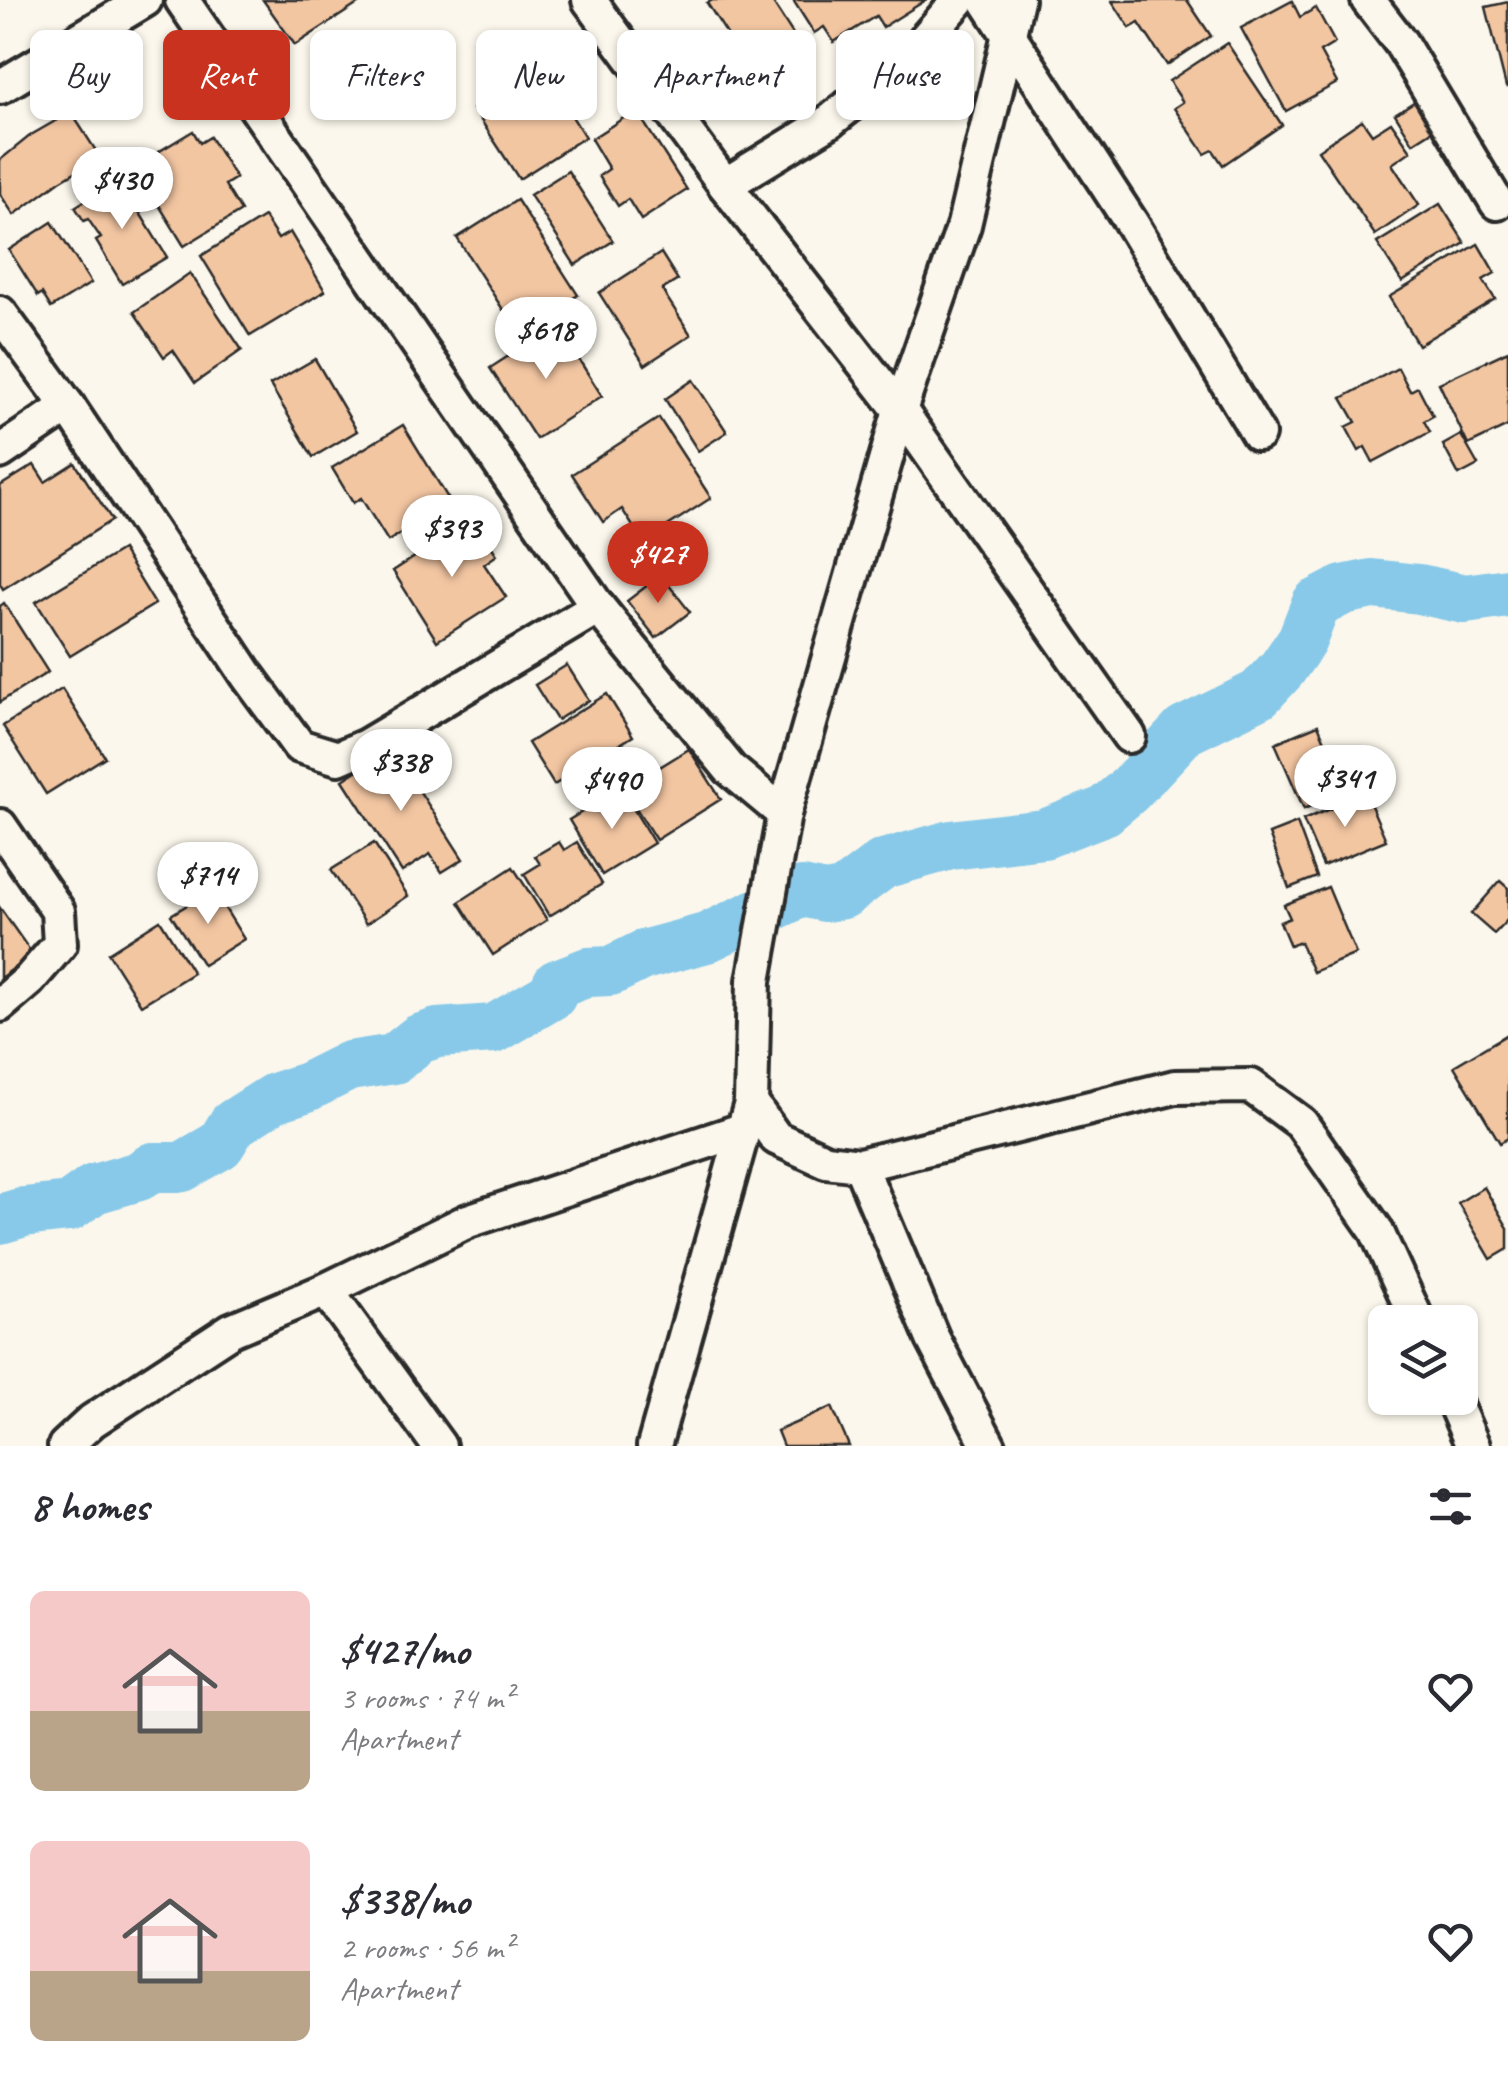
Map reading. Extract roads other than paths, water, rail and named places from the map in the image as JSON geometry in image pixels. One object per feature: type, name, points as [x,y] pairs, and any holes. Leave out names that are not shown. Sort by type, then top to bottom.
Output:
[{"type":"street","points":[[0,87],[146,0]]},
{"type":"street","points":[[182,0],[598,607],[730,769],[784,814]]},
{"type":"street","points":[[589,0],[900,410],[1129,736]]},
{"type":"street","points":[[725,184],[830,121],[907,60],[959,0]]},
{"type":"street","points":[[986,0],[1132,224],[1258,434]]},
{"type":"street","points":[[654,1446],[746,1117],[754,981],[784,814],[900,410],[964,225],[1016,0]]},
{"type":"street","points":[[1368,0],[1401,43],[1497,202]]},
{"type":"street","points":[[0,312],[299,746],[338,758],[366,746],[598,607]]},
{"type":"street","points":[[0,452],[68,406]]},
{"type":"street","points":[[0,826],[58,911],[60,944],[29,980],[0,1005]]},
{"type":"street","points":[[746,1117],[776,1138],[826,1162],[860,1165],[1175,1087],[1252,1086],[1301,1122],[1376,1230],[1410,1305]]},
{"type":"street","points":[[65,1446],[92,1422],[231,1330],[468,1222],[746,1117]]},
{"type":"street","points":[[860,1165],[933,1339],[989,1446]]},
{"type":"street","points":[[326,1290],[439,1446]]},
{"type":"street","points":[[1459,1415],[1473,1446]]},
{"type":"waterway","points":[[0,1219],[69,1207],[94,1189],[139,1176],[153,1167],[182,1167],[220,1145],[233,1124],[274,1098],[349,1066],[394,1059],[419,1039],[437,1033],[494,1029],[552,995],[557,984],[588,972],[611,971],[643,955],[706,938],[802,892],[825,897],[843,894],[883,864],[951,845],[1044,834],[1104,811],[1184,731],[1259,694],[1302,640],[1316,604],[1343,590],[1372,584],[1465,599],[1508,593]]}]
